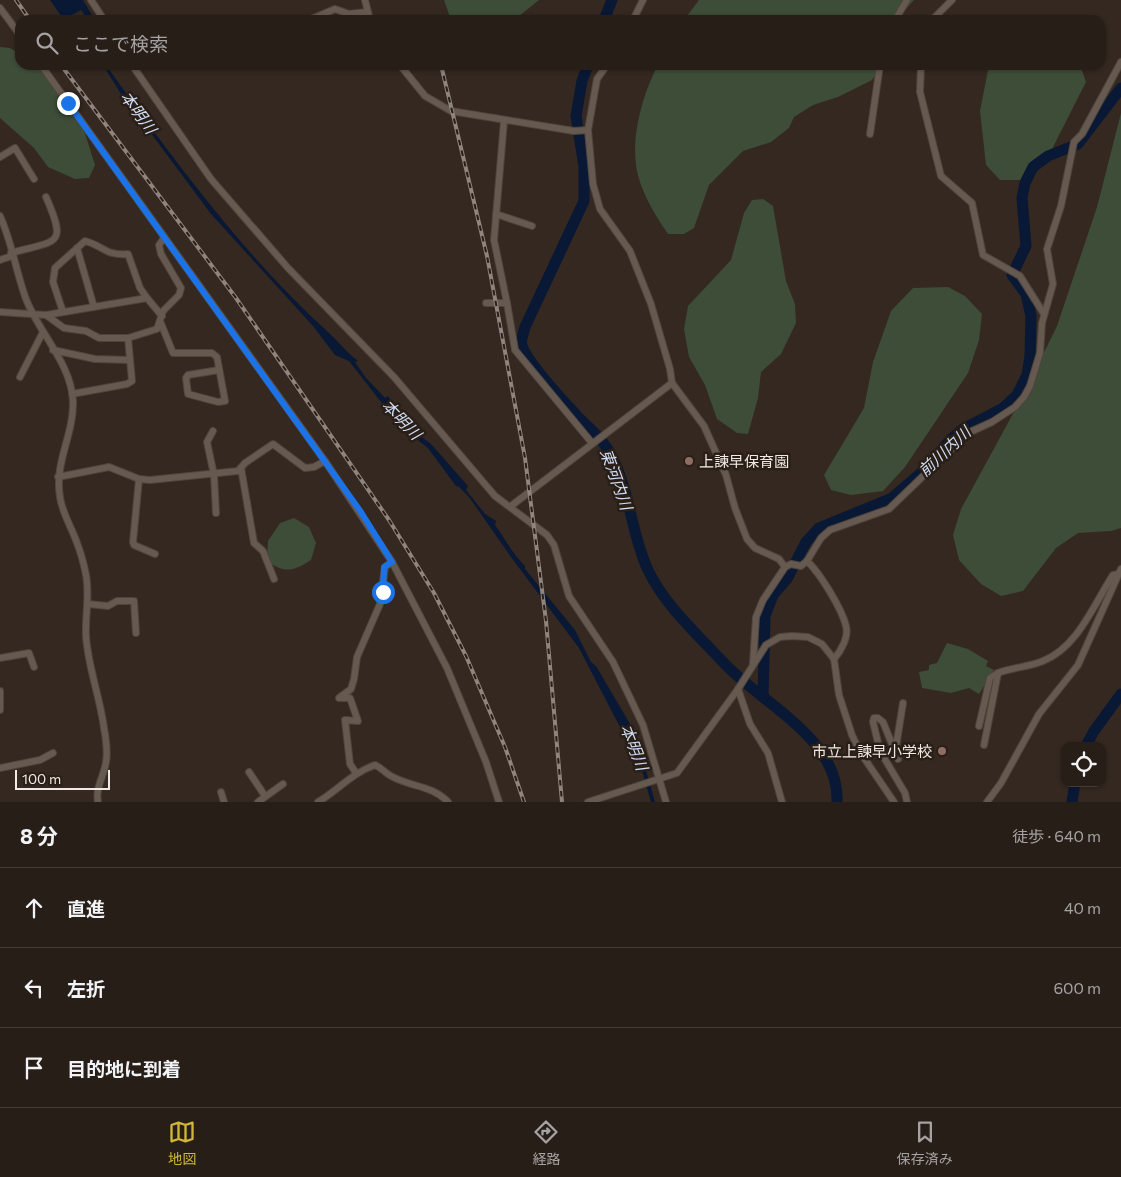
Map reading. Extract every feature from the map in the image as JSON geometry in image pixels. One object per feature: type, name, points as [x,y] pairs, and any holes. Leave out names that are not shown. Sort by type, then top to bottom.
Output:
[{"type":"street","points":[[92,0],[101,15]]},
{"type":"street","points":[[365,0],[368,15]]},
{"type":"street","points":[[636,15],[643,0]]},
{"type":"street","points":[[898,15],[907,0]]},
{"type":"street","points":[[937,15],[952,0]]},
{"type":"street","points":[[0,8],[15,29]]},
{"type":"street","points":[[321,15],[335,9],[349,14],[367,12]]},
{"type":"street","points":[[804,564],[821,538],[830,530],[889,509],[968,433],[992,422],[1015,407],[1024,397],[1040,353],[1044,314],[1053,284],[1047,249],[1061,206],[1074,142],[1082,134],[1121,62]]},
{"type":"street","points":[[45,70],[325,461],[392,562],[447,668],[486,762],[499,802]]},
{"type":"street","points":[[135,70],[211,179],[288,268],[394,378],[495,496],[511,506],[547,535],[554,545],[569,596],[613,662],[643,725],[657,779],[666,802]]},
{"type":"street","points":[[404,70],[426,96],[435,104],[451,112],[504,122],[574,131],[587,130]]},
{"type":"street","points":[[603,70],[597,79],[587,130],[593,184],[600,209],[630,251],[651,304],[670,369],[672,383],[704,426],[726,475],[735,508],[747,539],[755,548],[788,565],[804,564],[817,571],[846,627],[841,650],[834,659]]},
{"type":"street","points":[[870,134],[879,70]]},
{"type":"street","points":[[921,70],[920,92],[941,176],[972,203],[983,255],[1020,276],[1044,314]]},
{"type":"street","points":[[504,122],[494,240],[515,350],[594,441]]},
{"type":"street","points":[[0,157],[15,148],[34,179]]},
{"type":"street","points":[[0,260],[52,241],[57,236],[58,225],[46,197]]},
{"type":"street","points":[[496,214],[532,226]]},
{"type":"street","points":[[0,216],[34,316],[66,374],[72,394],[72,419],[58,468],[58,477],[60,500],[78,544],[86,574],[88,604],[86,636],[92,673],[101,708],[106,748],[105,768],[98,788],[98,802]]},
{"type":"street","points":[[46,315],[64,328],[86,331],[99,338],[128,338],[157,330],[163,311],[179,296],[181,288],[161,254],[159,245],[164,238]]},
{"type":"street","points":[[63,312],[53,282],[53,274],[55,268],[77,248],[85,242],[94,243],[113,255],[128,254],[140,288],[161,318],[174,353],[212,353],[217,357],[225,401],[218,402],[188,394],[186,378],[188,375],[219,370]]},
{"type":"street","points":[[77,248],[94,307]]},
{"type":"street","points":[[0,312],[34,316],[46,315],[147,298]]},
{"type":"street","points":[[486,303],[507,303]]},
{"type":"street","points":[[20,377],[42,332]]},
{"type":"street","points":[[72,394],[127,384],[132,381],[128,338]]},
{"type":"street","points":[[53,350],[95,360],[130,360]]},
{"type":"street","points":[[511,506],[604,433],[672,383]]},
{"type":"street","points":[[213,431],[207,442],[214,475],[216,513]]},
{"type":"street","points":[[58,477],[109,467],[139,479],[214,475],[238,471],[273,444],[305,468],[314,467],[325,461]]},
{"type":"street","points":[[241,468],[254,542],[263,550],[274,579]]},
{"type":"street","points":[[139,479],[133,542],[134,545],[155,554]]},
{"type":"street","points":[[356,773],[350,764],[345,720],[358,721],[350,698],[339,698],[350,689],[352,684],[357,657],[380,604],[384,567],[392,562]]},
{"type":"street","points":[[753,663],[756,617],[763,600],[788,565]]},
{"type":"street","points":[[979,726],[990,678],[998,672],[1030,666],[1059,652],[1084,623],[1113,575],[1120,572]]},
{"type":"street","points":[[987,802],[1001,783],[1039,714],[1078,665],[1120,572]]},
{"type":"street","points":[[88,604],[108,606],[117,601],[134,600],[136,633]]},
{"type":"street","points":[[588,802],[677,773],[739,688],[766,645],[780,637],[792,636],[808,638],[822,644],[834,659],[839,695],[852,734],[860,752],[894,802]]},
{"type":"street","points":[[0,658],[29,653],[34,667]]},
{"type":"street","points":[[984,745],[998,672]]},
{"type":"street","points":[[739,688],[750,724],[768,753],[782,802]]},
{"type":"street","points":[[0,691],[0,710]]},
{"type":"street","points":[[903,703],[896,756],[883,722],[878,718],[874,718],[873,722],[880,752],[905,793],[907,802]]},
{"type":"street","points":[[0,768],[40,760],[53,753]]},
{"type":"street","points":[[318,802],[336,791],[356,773],[375,765],[384,769],[390,776],[437,793],[444,801]]},
{"type":"street","points":[[250,772],[265,796]]},
{"type":"street","points":[[258,802],[282,784]]},
{"type":"street","points":[[422,790],[437,793]]},
{"type":"street","points":[[221,792],[224,802]]},
{"type":"green space","points":[[444,0],[539,0],[520,15],[449,15]]},
{"type":"green space","points":[[699,0],[914,0],[903,15],[688,15]]},
{"type":"green space","points":[[0,47],[10,48],[15,51],[15,70],[42,70],[83,127],[95,165],[89,178],[75,179],[48,167],[34,148],[0,118]]},
{"type":"green space","points":[[656,70],[879,70],[872,80],[838,97],[813,105],[794,117],[789,128],[771,142],[743,151],[709,185],[694,228],[684,234],[668,234],[644,192],[636,165],[637,127],[643,101]]},
{"type":"green space","points":[[988,70],[1082,70],[1086,82],[1052,149],[1024,180],[1000,180],[986,165],[980,111]]},
{"type":"green space","points":[[1121,113],[1121,528],[1111,531],[1078,533],[1056,548],[1023,591],[1001,596],[981,584],[959,560],[953,535],[961,509],[1021,399],[1057,326],[1097,207]]},
{"type":"green space","points":[[763,199],[773,206],[786,281],[795,304],[796,323],[781,354],[761,372],[758,398],[748,434],[737,433],[717,419],[705,385],[689,357],[684,329],[688,306],[731,260],[744,213],[752,200]]},
{"type":"green space","points":[[948,287],[965,296],[982,314],[979,340],[968,373],[905,467],[883,491],[851,495],[831,490],[824,475],[864,408],[873,362],[891,311],[913,288]]},
{"type":"green space","points":[[294,518],[309,527],[316,543],[311,560],[289,570],[279,568],[267,561],[268,541],[280,523]]},
{"type":"green space","points":[[947,643],[968,649],[988,661],[986,666],[994,670],[979,694],[969,688],[951,693],[922,688],[919,672],[929,670],[929,665],[937,663]]},
{"type":"water","points":[[50,0],[83,0],[92,15],[84,15],[81,10],[72,15],[60,15]]},
{"type":"water","name":"本明川","points":[[106,70],[110,70],[135,106],[142,109],[140,113],[252,255],[358,361],[355,362],[366,378],[385,398],[388,396],[398,414],[400,410],[406,414],[405,419],[413,430],[431,444],[468,486],[466,490],[485,514],[496,521],[495,525],[525,566],[525,569],[575,630],[591,662],[596,666],[630,724],[638,742],[655,802],[651,802],[634,742],[621,729],[579,648],[469,497],[456,486],[428,448],[400,426],[349,361],[335,355],[313,326],[211,214],[126,102]]},
{"type":"waterway","name":"東河内川","points":[[606,15],[612,0]]},
{"type":"waterway","name":"東河内川","points":[[586,70],[582,81],[576,116],[584,167],[584,201],[525,327],[521,342],[524,351],[550,385],[579,418],[601,439],[608,449],[622,483],[642,556],[663,595],[681,618],[722,661],[795,723],[812,740],[826,759],[834,779],[837,802]]},
{"type":"waterway","name":"前川内川","points":[[763,697],[765,616],[773,595],[787,579],[806,542],[819,528],[892,498],[928,467],[950,440],[963,429],[1003,408],[1017,395],[1027,375],[1030,356],[1031,316],[1026,294],[1012,275],[1026,246],[1022,198],[1025,183],[1033,167],[1048,156],[1078,144],[1121,88]]},
{"type":"waterway","points":[[1088,742],[1121,694]]},
{"type":"waterway","points":[[1072,802],[1074,787]]},
{"type":"railway","points":[[16,0],[26,15]]},
{"type":"railway","points":[[65,70],[236,298],[389,520],[434,593],[466,656],[505,747],[524,802]]},
{"type":"railway","points":[[442,70],[487,256],[525,458],[546,621],[562,802]]},
{"type":"place","name":"上諫早保育園","points":[[689,461]]},
{"type":"place","name":"市立上諫早小学校","points":[[942,751]]},
{"type":"route","points":[[68,103],[361,512],[392,562],[384,567],[383,592]]}]
